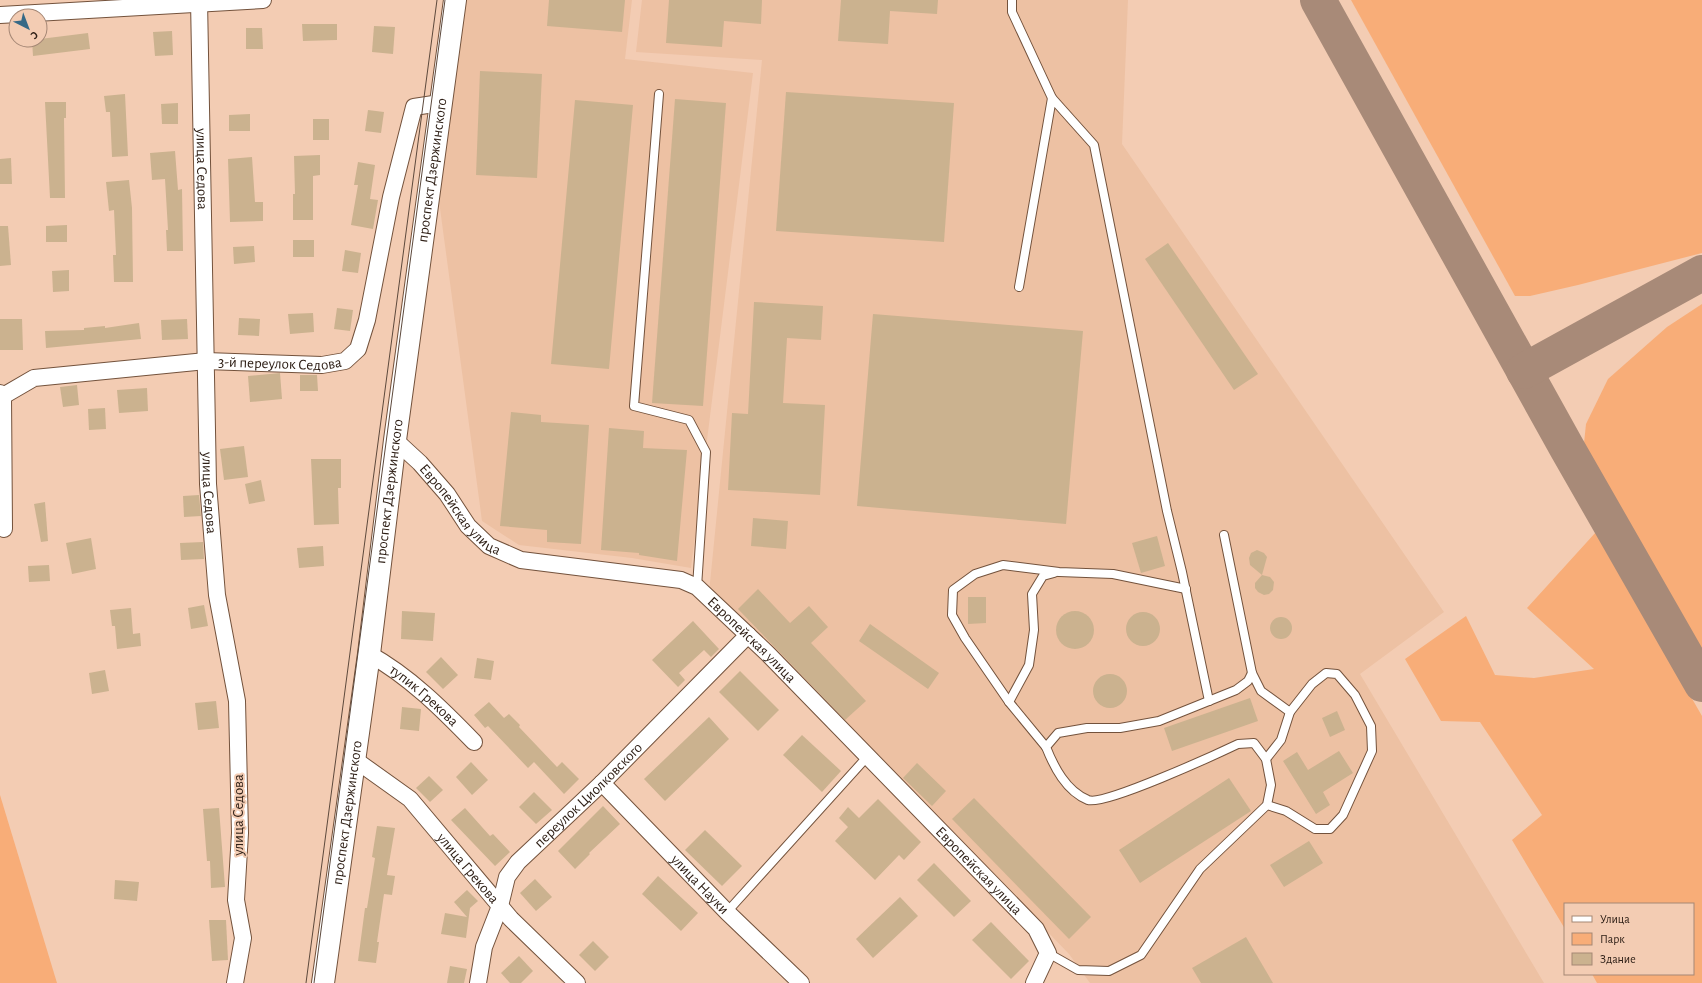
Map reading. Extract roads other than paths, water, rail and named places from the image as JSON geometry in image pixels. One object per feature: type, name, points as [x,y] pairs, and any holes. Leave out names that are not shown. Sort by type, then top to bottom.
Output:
[{"type":"main road","name":"проспект Дзержинского","points":[[323,983],[369,654],[440,103],[455,0]]},
{"type":"street","points":[[0,16],[199,1],[263,0]]},
{"type":"street","name":"улица Седова","points":[[199,1],[208,484],[217,595],[237,701],[240,833],[236,900],[243,938],[235,983]]},
{"type":"street","name":"3-й переулок Седова","points":[[1,394],[34,378],[206,361],[322,365],[345,361],[358,349],[367,320],[390,197],[414,107],[440,103]]},
{"type":"street","points":[[1,394],[4,529]]},
{"type":"street","name":"Европейская улица","points":[[396,440],[420,463],[447,494],[468,526],[489,546],[521,560],[681,580],[697,587],[748,635],[1036,929],[1048,953]]},
{"type":"street","name":"переулок Циолковского","points":[[478,983],[484,947],[500,906],[507,877],[518,862],[602,783],[748,635]]},
{"type":"street","name":"тупик Грекова","points":[[369,654],[382,661],[441,708],[474,742]]},
{"type":"street","name":"улица Грекова","points":[[354,760],[410,798],[500,906],[577,983]]},
{"type":"street","name":"улица Науки","points":[[602,783],[727,912],[801,983]]},
{"type":"street","points":[[1034,983],[1048,953]]},
{"type":"lane","points":[[1012,0],[1012,12],[1052,98],[1094,145],[1166,503],[1186,589],[1209,701]]},
{"type":"lane","points":[[659,94],[634,406],[689,420],[706,452],[697,587]]},
{"type":"lane","points":[[1019,287],[1052,98]]},
{"type":"lane","points":[[1224,535],[1252,673],[1261,691],[1290,712]]},
{"type":"lane","points":[[1048,953],[1078,970],[1109,972],[1141,955],[1200,869],[1267,805],[1270,785],[1266,759],[1254,743],[1238,744],[1115,796],[1090,801],[1075,793],[1054,766],[1046,746],[1009,702],[964,638],[952,615],[953,590],[975,574],[1003,565],[1059,572],[1113,574],[1186,589]]},
{"type":"lane","points":[[1009,702],[1029,665],[1034,630],[1032,594],[1043,576],[1059,572]]},
{"type":"lane","points":[[1046,746],[1058,733],[1087,728],[1120,728],[1159,721],[1236,690],[1248,681],[1252,673]]},
{"type":"lane","points":[[1266,759],[1281,740],[1290,712],[1326,673],[1337,674],[1355,695],[1371,726],[1372,751],[1343,815],[1330,829],[1315,829],[1286,811],[1267,805]]},
{"type":"lane","points":[[727,912],[868,757]]},
{"type":"tram line","points":[[306,983],[437,0]]},
{"type":"tram line","points":[[314,983],[445,0]]}]
